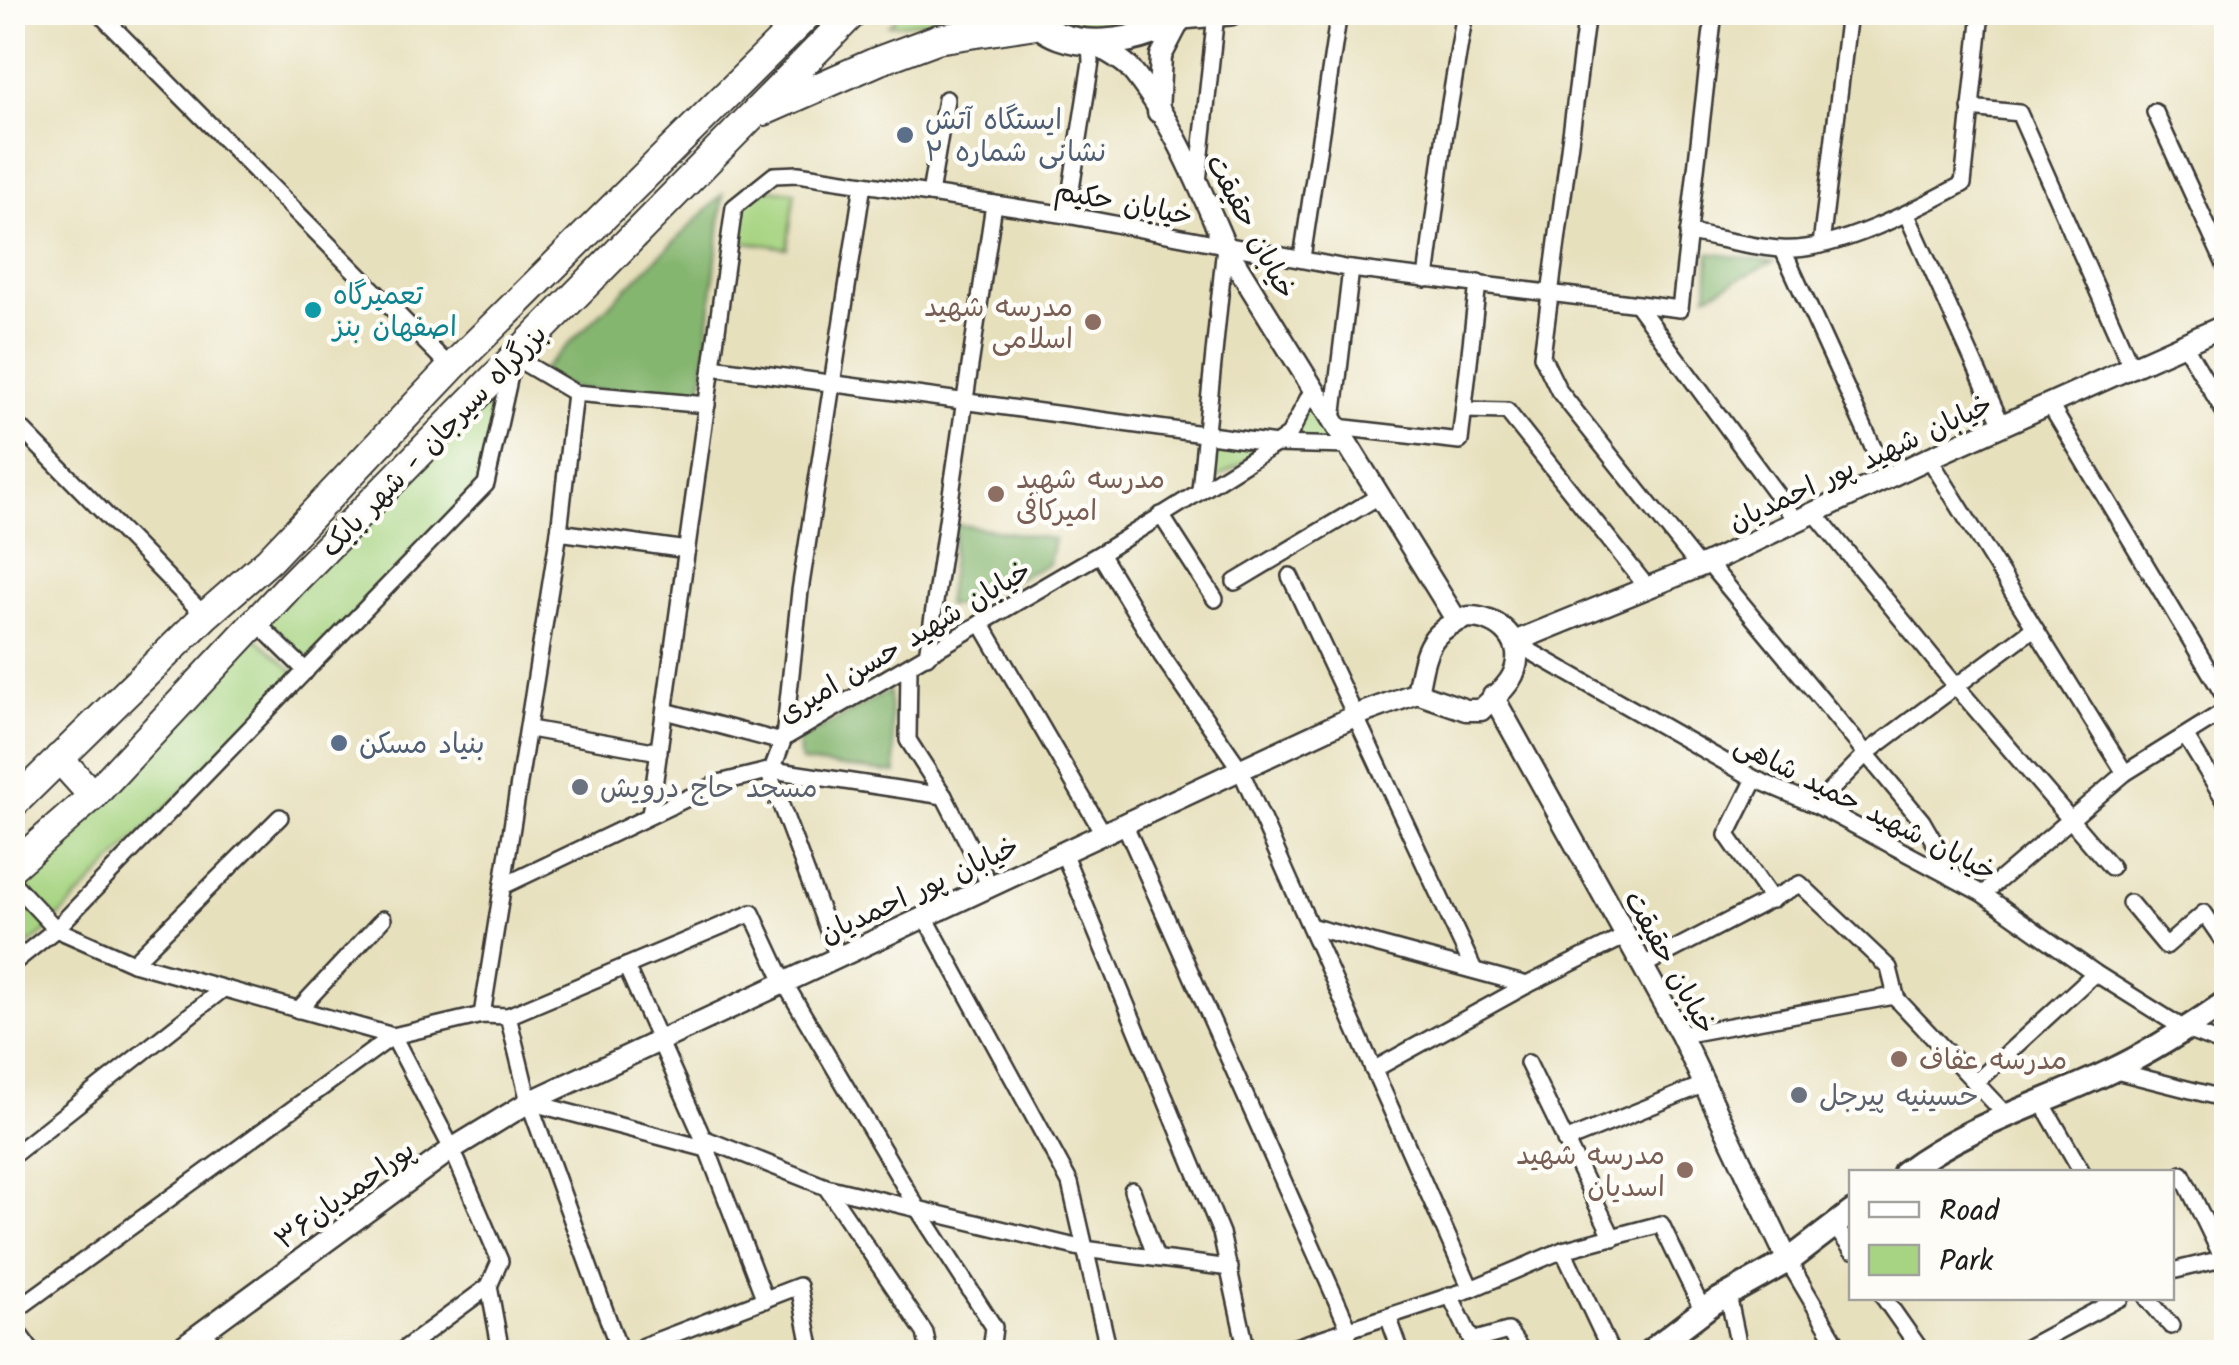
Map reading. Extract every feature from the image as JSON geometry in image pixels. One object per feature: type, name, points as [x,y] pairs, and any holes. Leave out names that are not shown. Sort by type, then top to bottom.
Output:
[{"type":"highway","name":"بزرگراه سیرجان - شهر بابک","points":[[12,805],[205,616],[268,560],[451,368],[810,12]]},
{"type":"highway","name":"بزرگراه سیرجان - شهر بابک","points":[[12,866],[93,796],[256,622],[854,12]]},
{"type":"highway","points":[[749,118],[878,60],[936,39],[1033,18]]},
{"type":"highway","points":[[59,758],[93,796]]},
{"type":"main road","points":[[1033,18],[1064,38],[1090,42],[1156,33],[1183,14],[1223,13]]},
{"type":"main road","points":[[1908,1170],[1932,1152],[2006,1115],[2112,1070],[2186,1030],[2226,1002]]},
{"type":"main road","points":[[1648,1352],[1703,1311],[1788,1261],[1843,1218]]},
{"type":"street","points":[[98,12],[451,368]]},
{"type":"street","points":[[1302,258],[1338,12]]},
{"type":"street","points":[[1426,278],[1444,133],[1465,12]]},
{"type":"street","points":[[1587,12],[1542,356],[1559,391],[1703,565],[1868,752],[1922,821],[1957,881]]},
{"type":"street","points":[[1714,12],[1688,233],[1783,250],[1821,245],[1907,215],[1963,184],[1981,12]]},
{"type":"street","points":[[1821,245],[1849,12]]},
{"type":"street","points":[[1198,182],[1223,13]]},
{"type":"street","points":[[1158,112],[1161,56],[1183,14]]},
{"type":"street","points":[[1066,215],[1091,62],[1090,42]]},
{"type":"street","name":"خیابان حقیقت","points":[[1090,42],[1126,64],[1158,112],[1198,182],[1225,246],[1457,621]]},
{"type":"street","points":[[930,194],[946,100]]},
{"type":"street","points":[[1970,108],[2019,113],[2132,366]]},
{"type":"street","points":[[2155,112],[2226,267]]},
{"type":"street","name":"خیابان حکیم","points":[[712,367],[734,207],[774,175],[798,174],[1066,215],[1351,269],[1680,309],[1688,233]]},
{"type":"street","points":[[665,711],[783,740],[800,591],[863,184]]},
{"type":"street","points":[[927,656],[994,204]]},
{"type":"street","points":[[1907,215],[2002,425]]},
{"type":"street","points":[[1200,490],[1225,246]]},
{"type":"street","points":[[1783,250],[1887,478]]},
{"type":"street","points":[[1339,431],[1341,354],[1351,269]]},
{"type":"street","points":[[650,815],[712,367],[1276,444],[1339,431],[1460,441],[1478,284]]},
{"type":"street","points":[[1638,306],[1715,412],[2111,867]]},
{"type":"street","name":"خیابان شهید پور احمدیان","points":[[1514,642],[1703,565],[2226,325]]},
{"type":"street","points":[[2184,344],[2226,415]]},
{"type":"street","points":[[12,964],[56,928],[486,484],[514,358],[574,392],[707,405]]},
{"type":"street","points":[[1276,444],[1289,435],[1314,388]]},
{"type":"street","points":[[482,1015],[530,729],[559,532],[574,392]]},
{"type":"street","points":[[2050,405],[2226,699]]},
{"type":"street","points":[[1464,410],[1506,411],[1647,587]]},
{"type":"street","points":[[12,419],[205,616]]},
{"type":"street","name":"خیابان شهید حسن امیری","points":[[770,771],[783,740],[1100,554],[1276,444]]},
{"type":"street","points":[[1929,458],[2125,773]]},
{"type":"street","points":[[1235,582],[1379,496]]},
{"type":"street","points":[[1161,515],[1215,599]]},
{"type":"street","points":[[559,532],[687,550]]},
{"type":"street","points":[[1100,554],[1162,656],[1240,769],[1471,1290]]},
{"type":"street","points":[[1290,576],[1474,970]]},
{"type":"street","points":[[1482,617],[1495,622],[1514,642],[1516,666],[1512,678],[1480,710],[1466,710],[1417,693],[1428,644],[1457,621],[1482,617]]},
{"type":"street","points":[[256,622],[306,671]]},
{"type":"street","points":[[981,623],[1103,833]]},
{"type":"street","points":[[1816,805],[1868,752],[2034,628]]},
{"type":"street","name":"خیابان شهید حمید شاهی","points":[[1514,642],[1755,779],[1816,805],[1984,894],[2095,973],[2186,1030],[2226,1045]]},
{"type":"street","points":[[910,666],[908,740],[944,796],[990,886]]},
{"type":"street","name":"خیابان پور احمدیان","points":[[452,1149],[529,1102],[1357,715],[1417,693]]},
{"type":"street","name":"خیابان حقیقت","points":[[1493,696],[1681,1035],[1788,1261]]},
{"type":"street","points":[[1984,894],[2125,773],[2226,710]]},
{"type":"street","points":[[530,729],[659,752]]},
{"type":"street","points":[[2186,737],[2226,802]]},
{"type":"street","points":[[503,886],[718,782],[770,771],[944,796]]},
{"type":"street","points":[[770,771],[838,957]]},
{"type":"street","points":[[1755,779],[1727,835],[1772,900]]},
{"type":"street","points":[[133,963],[280,817]]},
{"type":"street","points":[[1124,823],[1350,1330]]},
{"type":"street","points":[[1063,852],[1222,1233],[1247,1352]]},
{"type":"street","points":[[12,882],[56,928],[133,963],[393,1036],[482,1015],[508,1016],[752,913],[784,982],[916,1206],[994,1327],[992,1352]]},
{"type":"street","points":[[1642,966],[1800,884],[1889,968],[1896,998],[2006,1115]]},
{"type":"street","points":[[2130,902],[2166,946],[2204,914],[2226,945]]},
{"type":"street","points":[[925,916],[1070,1183],[1109,1352]]},
{"type":"street","points":[[298,1010],[382,919]]},
{"type":"street","points":[[1312,927],[1527,984]]},
{"type":"street","points":[[1374,1070],[1527,984],[1626,936]]},
{"type":"street","points":[[626,966],[705,1143],[765,1300]]},
{"type":"street","points":[[1976,1083],[2095,973]]},
{"type":"street","points":[[12,1156],[223,989]]},
{"type":"street","points":[[1681,1035],[1896,998]]},
{"type":"street","points":[[508,1016],[529,1102],[620,1352]]},
{"type":"street","points":[[393,1036],[452,1149],[500,1261],[489,1286],[400,1352]]},
{"type":"street","points":[[12,1313],[393,1036]]},
{"type":"street","points":[[1528,1063],[1613,1238]]},
{"type":"street","points":[[2112,1070],[2226,1098]]},
{"type":"street","points":[[1565,1141],[1705,1084]]},
{"type":"street","points":[[2040,1099],[2081,1170]]},
{"type":"street","points":[[529,1102],[705,1143],[826,1187],[1084,1249],[1230,1268]]},
{"type":"street","name":"پوراحمدیان۳۶","points":[[175,1352],[452,1149]]},
{"type":"street","points":[[2174,1271],[2226,1260],[2182,1174]]},
{"type":"street","points":[[826,1187],[925,1333],[930,1352]]},
{"type":"street","points":[[1132,1190],[1156,1258]]},
{"type":"street","points":[[1282,1352],[1471,1290],[1563,1250],[1661,1224],[1703,1311]]},
{"type":"street","points":[[1563,1250],[1611,1352]]},
{"type":"street","points":[[1788,1261],[1842,1352]]},
{"type":"street","points":[[489,1286],[501,1352]]},
{"type":"street","points":[[637,1352],[798,1286],[812,1352]]},
{"type":"street","points":[[1450,1295],[1472,1341],[1508,1331],[1524,1352]]},
{"type":"street","points":[[1728,1295],[1740,1352]]},
{"type":"street","points":[[1885,1300],[1922,1352]]},
{"type":"street","points":[[2019,1352],[2116,1300]]},
{"type":"street","points":[[2149,1300],[2170,1326]]},
{"type":"street","points":[[1389,1318],[1401,1352]]},
{"type":"street","points":[[12,1329],[30,1352]]},
{"type":"green space","points":[[900,13],[1005,14],[889,25]]},
{"type":"green space","points":[[1041,13],[1168,13],[1130,34],[1080,34]]},
{"type":"green space","points":[[745,186],[795,192],[787,248],[738,241]]},
{"type":"green space","points":[[723,194],[701,399],[572,388],[540,372]]},
{"type":"green space","points":[[1709,253],[1773,262],[1707,295]]},
{"type":"green space","points":[[503,377],[482,482],[308,661],[266,621]]},
{"type":"green space","points":[[1314,390],[1344,444],[1278,444]]},
{"type":"green space","points":[[1209,435],[1271,446],[1202,487]]},
{"type":"green space","points":[[956,524],[1054,539],[1049,564],[957,606],[946,605]]},
{"type":"green space","points":[[255,637],[297,674],[57,919],[13,874]]},
{"type":"green space","points":[[889,691],[896,773],[801,762],[798,741]]},
{"type":"green space","points":[[13,889],[49,929],[13,958]]},
{"type":"place","name":"ایستگاه آتش نشانی شماره ۲","points":[[905,135]]},
{"type":"place","name":"تعمیرگاه اصفهان بنز","points":[[313,310]]},
{"type":"place","name":"مدرسه شهید اسلامی","points":[[1093,322]]},
{"type":"place","name":"مدرسه شهید امیرکافی","points":[[996,494]]},
{"type":"place","name":"بنیاد مسکن","points":[[339,743]]},
{"type":"place","name":"مسجد حاج درویش","points":[[580,787]]},
{"type":"place","name":"مدرسه عفاف","points":[[1899,1059]]},
{"type":"place","name":"حسینیه پیرجل","points":[[1799,1095]]},
{"type":"place","name":"مدرسه شهید اسدیان","points":[[1685,1170]]}]
